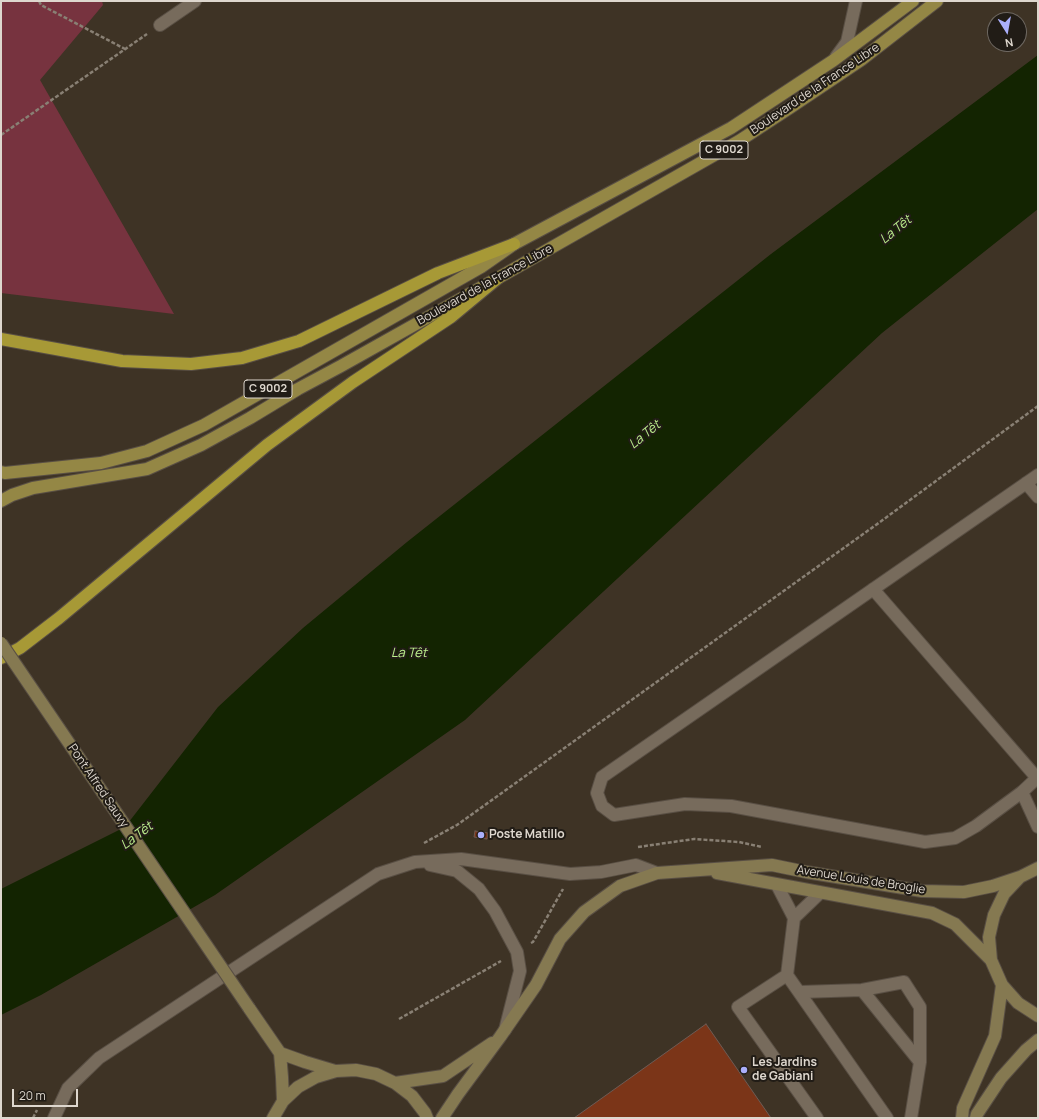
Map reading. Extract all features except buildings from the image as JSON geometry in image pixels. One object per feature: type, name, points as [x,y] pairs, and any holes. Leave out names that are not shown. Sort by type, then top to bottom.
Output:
[{"type":"highway","points":[[1,339],[122,361],[191,364],[242,358],[298,341],[438,273],[514,244]]},
{"type":"highway","points":[[1,658],[20,648],[59,618],[267,445],[353,382],[451,317],[498,278]]},
{"type":"main road","name":"Boulevard de la France Libre","points":[[1,472],[5,473],[101,463],[147,451],[204,425],[474,271],[514,244],[731,128],[834,60],[913,1]]},
{"type":"main road","name":"Boulevard de la France Libre","points":[[1,501],[12,495],[33,488],[147,469],[201,445],[738,141],[792,107],[861,60],[937,1]]},
{"type":"main road","name":"Pont Alfred Sauvy","points":[[1,643],[280,1053]]},
{"type":"main road","name":"Avenue Louis de Broglie","points":[[442,1118],[503,1034],[536,985],[560,939],[584,912],[620,886],[657,873],[772,865],[922,891],[964,892],[993,886],[1020,877]]},
{"type":"main road","points":[[1038,868],[1020,877],[1004,894],[994,915],[989,937],[991,960],[1002,985],[1018,1003],[1038,1016]]},
{"type":"main road","name":"Avenue Louis de Broglie","points":[[700,870],[932,913],[955,924],[991,960]]},
{"type":"main road","points":[[962,1118],[963,1108],[995,1036],[1002,985]]},
{"type":"main road","name":"Avenue Louis de Broglie","points":[[395,1082],[443,1076],[503,1034]]},
{"type":"main road","points":[[976,1118],[977,1114],[1001,1078],[1026,1050],[1038,1040]]},
{"type":"main road","points":[[283,1101],[280,1053],[336,1071]]},
{"type":"main road","points":[[273,1118],[283,1101],[298,1087],[310,1080],[336,1071],[356,1070],[376,1074],[395,1082],[412,1096],[427,1118]]},
{"type":"street","points":[[160,25],[196,1]]},
{"type":"street","points":[[834,60],[847,42],[856,1]]},
{"type":"street","points":[[874,589],[1037,777],[1022,792],[976,826],[955,838],[926,842],[731,806],[685,804],[614,815],[602,806],[597,793],[602,777],[1026,483],[1038,476]]},
{"type":"street","points":[[1026,483],[1038,496]]},
{"type":"street","points":[[1022,792],[1038,827]]},
{"type":"street","points":[[54,1118],[68,1088],[99,1058],[378,874],[415,862],[462,859],[570,874],[601,872],[636,865],[657,873]]},
{"type":"street","points":[[415,862],[457,871],[479,889],[495,911],[517,952],[520,971],[503,1034]]},
{"type":"street","points":[[777,884],[794,918],[787,975],[887,1118]]},
{"type":"street","points":[[794,918],[820,893]]},
{"type":"street","points":[[787,975],[738,1007],[817,1118]]},
{"type":"street","points":[[800,992],[862,990],[904,982],[920,1007],[920,1062],[911,1118]]},
{"type":"street","points":[[862,990],[920,1062]]},
{"type":"path","points":[[39,1],[41,4],[125,49]]},
{"type":"path","points":[[1,135],[160,25]]},
{"type":"path","points":[[426,842],[457,826],[880,522],[1038,406]]},
{"type":"path","points":[[399,1019],[533,942],[565,886],[570,874]]},
{"type":"shaded area","points":[[1,1],[102,1],[103,5],[40,80],[174,314],[1,293]]},
{"type":"water","name":"La Têt","points":[[1038,55],[1038,209],[882,333],[465,720],[215,895],[41,995],[1,1015],[1,889],[125,827],[218,707],[303,628],[407,542],[771,254]]},
{"type":"place","name":"Poste Matillo","points":[[481,835]]},
{"type":"place","name":"Les Jardins de Gabiani","points":[[744,1070]]}]
